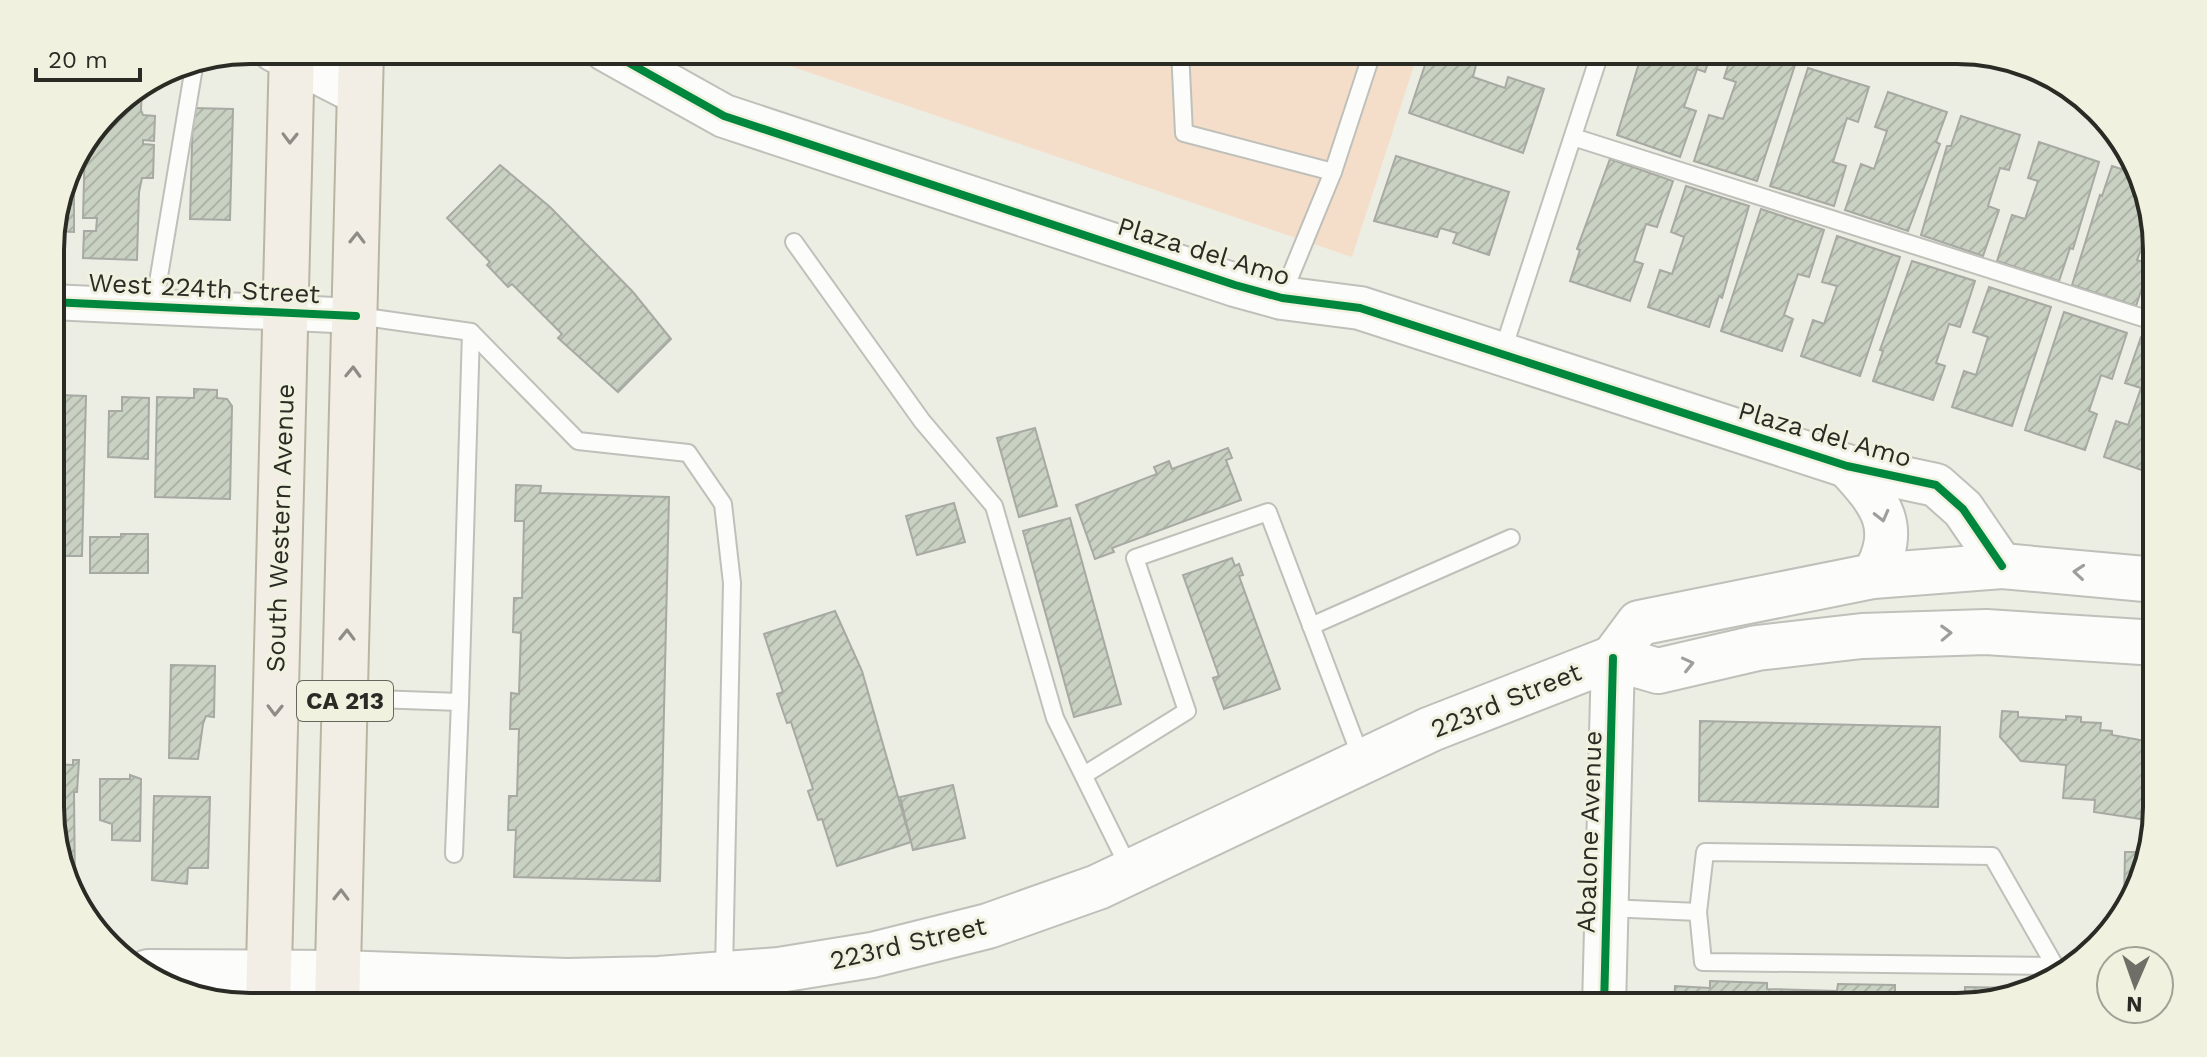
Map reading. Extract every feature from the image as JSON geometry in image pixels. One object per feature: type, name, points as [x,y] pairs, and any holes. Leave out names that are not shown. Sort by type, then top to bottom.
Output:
[{"type":"main road","name":"South Western Avenue","points":[[268,990],[286,311],[286,64]]},
{"type":"main road","name":"CA 213","points":[[338,990],[361,64]]},
{"type":"main road","points":[[2143,579],[2002,566],[1873,576],[1639,623],[1613,658],[1658,671],[1757,648],[1862,636],[1986,632],[2143,642]]},
{"type":"main road","name":"223rd Street","points":[[172,976],[268,990],[338,990],[724,974],[779,970],[872,955],[988,926],[1098,887],[1431,729],[1613,658]]},
{"type":"street","points":[[306,64],[360,94]]},
{"type":"street","name":"Plaza del Amo","points":[[634,64],[724,116],[1282,298],[1360,308],[1847,466],[1936,485],[1963,509],[2002,566]]},
{"type":"street","name":"West 224th Street","points":[[64,303],[356,316]]},
{"type":"street","name":"Plaza del Amo","points":[[1847,466],[1878,500],[1884,522],[1886,554],[1873,576]]},
{"type":"street","name":"Abalone Avenue","points":[[1604,993],[1613,658]]},
{"type":"lane","points":[[1181,64],[1184,133],[1333,172]]},
{"type":"lane","points":[[1282,298],[1333,172],[1368,64]]},
{"type":"lane","points":[[1502,353],[1596,64]]},
{"type":"lane","points":[[154,306],[193,73]]},
{"type":"lane","points":[[1573,137],[2143,318]]},
{"type":"lane","points":[[794,242],[922,421],[994,506],[1055,718],[1131,871]]},
{"type":"lane","points":[[356,316],[471,332],[578,441],[688,453],[723,504],[732,583],[724,974]]},
{"type":"lane","points":[[454,854],[471,332]]},
{"type":"lane","points":[[1084,775],[1187,711],[1135,558],[1268,512],[1362,762]]},
{"type":"lane","points":[[1311,626],[1511,538]]},
{"type":"lane","points":[[345,698],[460,702]]},
{"type":"lane","points":[[2053,966],[1703,962],[1698,912],[1705,852],[1992,856],[2055,965]]},
{"type":"lane","points":[[1607,908],[1698,912]]},
{"type":"shaded area","points":[[784,64],[1414,64],[1352,257]]},
{"type":"building","points":[[1425,64],[1473,64],[1476,65],[1473,77],[1505,88],[1508,77],[1544,89],[1523,153],[1409,113]]},
{"type":"building","points":[[1639,64],[1708,64],[1705,72],[1697,69],[1684,107],[1696,111],[1680,157],[1617,135]]},
{"type":"building","points":[[1728,64],[1795,64],[1757,181],[1694,161],[1709,115],[1723,119],[1736,82],[1724,78]]},
{"type":"building","points":[[1808,68],[1869,87],[1858,122],[1847,118],[1833,162],[1846,166],[1834,206],[1770,186]]},
{"type":"building","points":[[1888,92],[1947,112],[1936,142],[1940,144],[1908,231],[1845,210],[1861,164],[1874,169],[1887,131],[1875,127]]},
{"type":"building","points":[[141,99],[143,115],[155,116],[154,141],[143,140],[143,144],[154,145],[153,178],[142,178],[139,192],[137,260],[83,258],[84,231],[96,231],[97,218],[83,218],[84,166],[110,127]]},
{"type":"building","points":[[193,108],[233,109],[230,220],[190,219]]},
{"type":"building","points":[[1961,116],[2020,135],[2009,170],[2000,168],[1988,206],[1999,210],[1983,256],[1921,235],[1947,146],[1951,146]]},
{"type":"building","points":[[2039,142],[2099,162],[2073,249],[2070,248],[2059,281],[1997,261],[2012,215],[2025,219],[2038,181],[2028,178]]},
{"type":"building","points":[[1396,156],[1509,192],[1489,255],[1453,243],[1457,233],[1440,228],[1437,237],[1374,221]]},
{"type":"building","points":[[1610,159],[1673,181],[1657,227],[1646,224],[1634,261],[1643,264],[1630,301],[1570,281],[1580,250],[1577,249]]},
{"type":"building","points":[[500,165],[550,207],[633,292],[671,339],[618,392],[558,338],[562,334],[512,284],[508,287],[487,265],[490,262],[447,218]]},
{"type":"building","points":[[2112,166],[2124,170],[2137,202],[2141,226],[2143,245],[2137,260],[2143,262],[2143,285],[2136,306],[2072,285]]},
{"type":"building","points":[[1686,186],[1749,206],[1722,298],[1719,296],[1709,327],[1648,307],[1660,270],[1672,274],[1684,237],[1671,232]]},
{"type":"building","points":[[74,190],[74,232],[65,232]]},
{"type":"building","points":[[1761,209],[1824,230],[1809,277],[1798,274],[1784,315],[1793,319],[1782,351],[1721,331]]},
{"type":"building","points":[[1837,236],[1900,257],[1860,376],[1801,356],[1813,320],[1824,324],[1837,286],[1822,282]]},
{"type":"building","points":[[1912,261],[1975,281],[1960,327],[1949,324],[1936,363],[1945,366],[1933,400],[1873,381],[1883,351],[1880,350]]},
{"type":"building","points":[[1989,287],[2051,307],[2012,426],[1952,407],[1964,371],[1976,375],[1988,337],[1973,332]]},
{"type":"building","points":[[2064,312],[2127,333],[2112,379],[2101,375],[2089,411],[2097,414],[2085,450],[2025,430]]},
{"type":"building","points":[[2143,338],[2143,470],[2104,457],[2116,421],[2128,425],[2141,388],[2125,383]]},
{"type":"building","points":[[194,389],[217,390],[217,398],[227,399],[232,406],[230,499],[155,497],[157,397],[194,398]]},
{"type":"building","points":[[64,395],[86,396],[82,556],[64,556]]},
{"type":"building","points":[[122,397],[149,398],[148,459],[108,457],[109,411],[122,411]]},
{"type":"building","points":[[1035,428],[1057,506],[1019,517],[997,438]]},
{"type":"building","points":[[1228,448],[1232,458],[1226,460],[1241,500],[1112,548],[1114,552],[1095,559],[1076,505],[1157,474],[1154,467],[1169,461],[1172,469]]},
{"type":"building","points":[[516,485],[541,486],[540,493],[669,497],[660,881],[514,877],[516,830],[508,830],[509,796],[517,796],[519,729],[510,729],[511,693],[519,694],[521,633],[513,632],[514,598],[522,598],[524,521],[515,521]]},
{"type":"building","points":[[954,503],[965,542],[917,555],[906,516]]},
{"type":"building","points":[[1070,518],[1121,704],[1074,717],[1023,531]]},
{"type":"building","points":[[121,534],[148,534],[148,573],[90,573],[90,537],[121,537]]},
{"type":"building","points":[[1232,558],[1235,566],[1239,564],[1243,575],[1239,576],[1280,689],[1224,709],[1213,678],[1219,676],[1183,575]]},
{"type":"building","points":[[835,611],[862,671],[911,842],[837,866],[822,819],[818,820],[808,791],[813,789],[791,722],[787,723],[777,694],[783,692],[764,634]]},
{"type":"building","points":[[171,665],[215,666],[214,717],[206,716],[198,759],[169,758]]},
{"type":"building","points":[[2002,711],[2018,712],[2018,717],[2066,720],[2066,716],[2081,717],[2081,722],[2101,723],[2100,730],[2112,731],[2112,735],[2143,741],[2143,819],[2094,812],[2095,800],[2063,798],[2066,765],[2021,761],[2000,737]]},
{"type":"building","points":[[1700,721],[1940,727],[1938,807],[1699,801]]},
{"type":"building","points":[[73,760],[79,760],[77,792],[74,792],[75,869],[64,807],[64,765],[73,765]]},
{"type":"building","points":[[130,775],[141,779],[140,841],[112,840],[112,824],[100,820],[100,779],[130,779]]},
{"type":"building","points":[[953,785],[965,838],[913,850],[900,797]]},
{"type":"building","points":[[154,796],[210,797],[208,868],[188,868],[187,884],[152,880]]},
{"type":"building","points":[[2125,852],[2138,852],[2129,878],[2124,887]]},
{"type":"building","points":[[1710,981],[1767,983],[1767,989],[1837,991],[1838,984],[1895,985],[1895,992],[1930,993],[1675,993],[1675,986],[1710,988]]},
{"type":"building","points":[[1965,987],[1998,988],[1965,993]]},
{"type":"cycle path","points":[[631,64],[724,116],[1235,285],[1282,298],[1360,308],[1847,466],[1936,485],[1963,509],[2002,566]]},
{"type":"cycle path","points":[[64,303],[356,316]]},
{"type":"cycle path","points":[[1604,993],[1613,658]]}]
